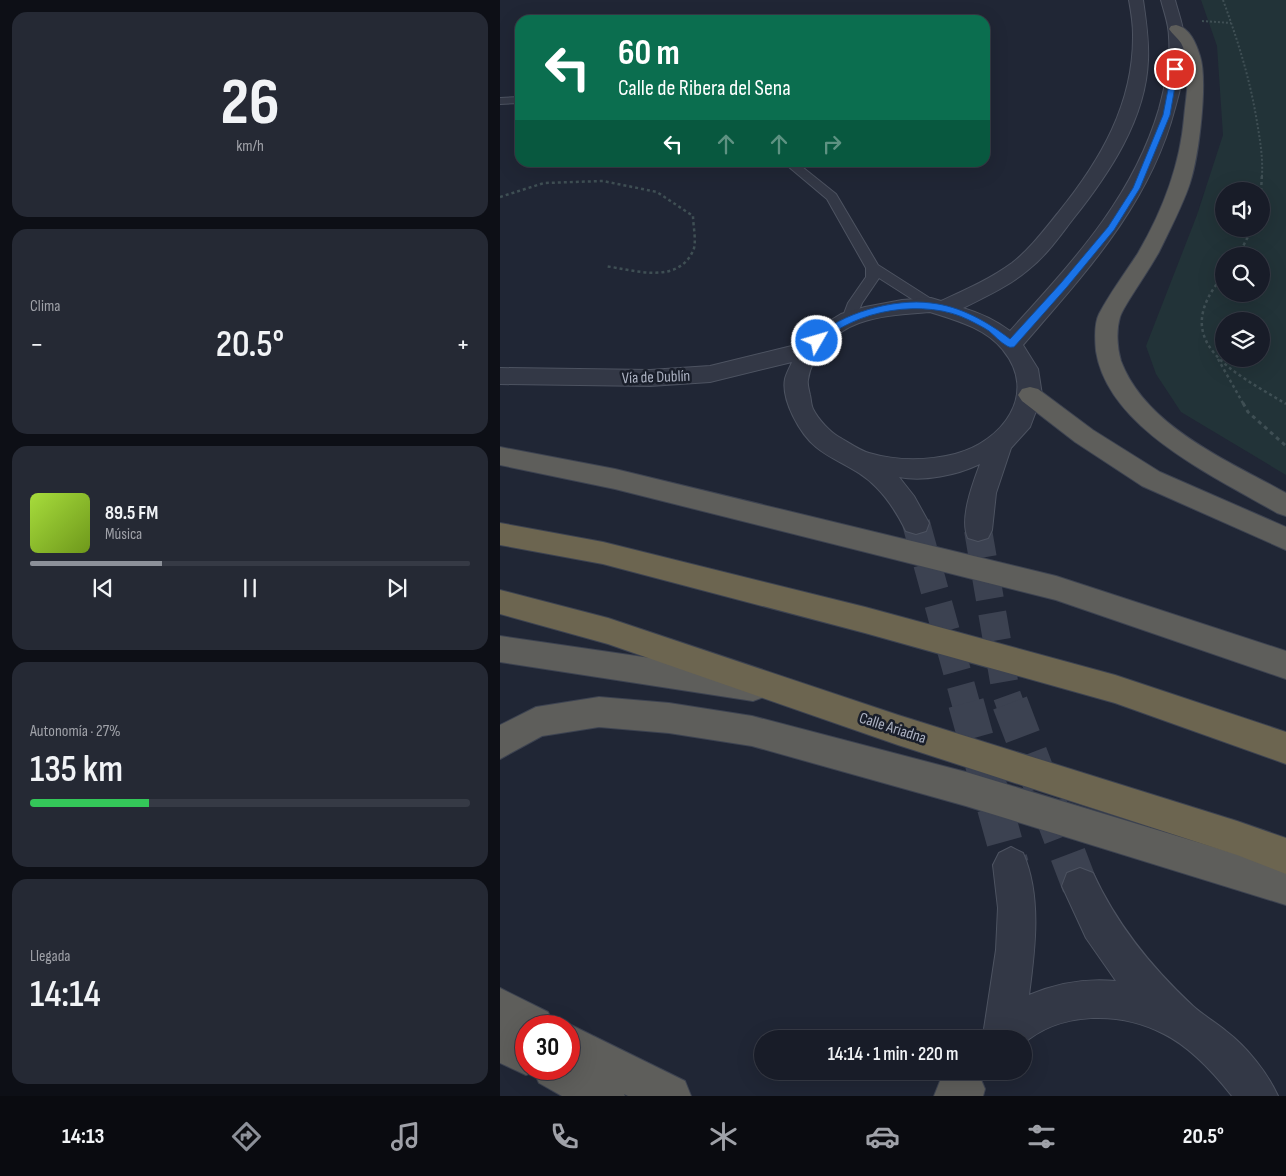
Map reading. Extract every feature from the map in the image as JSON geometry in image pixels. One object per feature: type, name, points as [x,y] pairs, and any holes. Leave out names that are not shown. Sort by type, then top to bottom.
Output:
[{"type":"highway","points":[[1176,29],[1188,41],[1196,66],[1192,127],[1181,183],[1149,251],[1108,316],[1106,340],[1109,359],[1117,379],[1131,402],[1154,425],[1186,448],[1286,506]]},
{"type":"highway","points":[[1030,396],[1084,436],[1151,479],[1286,538]]},
{"type":"highway","points":[[500,456],[615,480],[1056,588],[1286,665]]},
{"type":"highway","points":[[500,534],[603,553],[865,620],[1115,689],[1286,748]]},
{"type":"highway","name":"Calle Ariadna","points":[[500,602],[536,609],[634,638],[786,692],[1237,838],[1286,856]]},
{"type":"highway","points":[[500,649],[786,692]]},
{"type":"highway","points":[[500,742],[536,722],[599,712],[669,718],[752,731],[976,792],[1286,887]]},
{"type":"highway","points":[[500,1007],[515,1015]]},
{"type":"highway","points":[[500,1041],[515,1049]]},
{"type":"highway","points":[[580,1050],[670,1096]]},
{"type":"highway","points":[[574,1080],[604,1096]]},
{"type":"street","points":[[938,307],[1015,270],[1037,250],[1074,207],[1096,176],[1115,143],[1136,90],[1142,62],[1142,40],[1136,0]]},
{"type":"street","points":[[1011,344],[1064,285],[1111,228],[1136,188],[1166,115],[1177,56],[1176,29],[1168,0]]},
{"type":"street","points":[[862,461],[911,470],[960,463],[1000,444],[1021,421],[1030,396],[1026,369],[1011,344],[992,329],[969,317],[938,307],[902,307],[873,312],[849,319],[826,332],[808,350],[796,380],[801,411],[824,440],[862,461],[885,479],[905,503],[916,523]]},
{"type":"street","name":"Vía de Dublín","points":[[500,376],[650,378],[700,374],[808,350]]},
{"type":"street","points":[[978,530],[982,494],[1000,444]]},
{"type":"street","points":[[1002,1030],[1016,951],[1017,911],[1011,865]]},
{"type":"street","points":[[1080,886],[1091,913],[1108,942],[1139,982],[1184,1024],[1216,1048],[1242,1075],[1257,1096]]},
{"type":"street","points":[[1010,1030],[1026,1017],[1042,1010],[1083,998],[1110,998],[1147,1006],[1184,1024]]},
{"type":"lane","points":[[500,100],[515,100]]},
{"type":"lane","points":[[794,167],[832,197],[873,268],[938,307]]},
{"type":"lane","points":[[849,319],[855,303],[873,277],[873,268]]},
{"type":"path","points":[[1223,0],[1241,48],[1253,99],[1263,159],[1262,182]]},
{"type":"path","points":[[1202,21],[1231,23]]},
{"type":"path","points":[[500,197],[544,183],[603,181],[657,192],[692,216],[694,250],[680,268],[660,274],[605,266]]},
{"type":"path","points":[[1215,287],[1205,300],[1201,329],[1209,347],[1215,355]]},
{"type":"path","points":[[1222,367],[1248,412],[1286,446]]},
{"type":"path","points":[[1228,367],[1286,404]]},
{"type":"shaded area","points":[[1201,0],[1286,0],[1286,475],[1181,412],[1156,374],[1146,346],[1197,215],[1223,135],[1217,46]]},
{"type":"tunnel","points":[[916,523],[966,704]]},
{"type":"tunnel","points":[[978,530],[1006,693],[1010,704]]},
{"type":"tunnel","points":[[966,703],[1011,865]]},
{"type":"tunnel","points":[[1010,703],[1080,886]]},
{"type":"route","points":[[817,341],[826,332],[849,319],[873,312],[902,307],[931,306],[944,308],[969,317],[992,329],[1011,344],[1064,285],[1111,228],[1136,188],[1154,150],[1166,115],[1175,69]]}]
